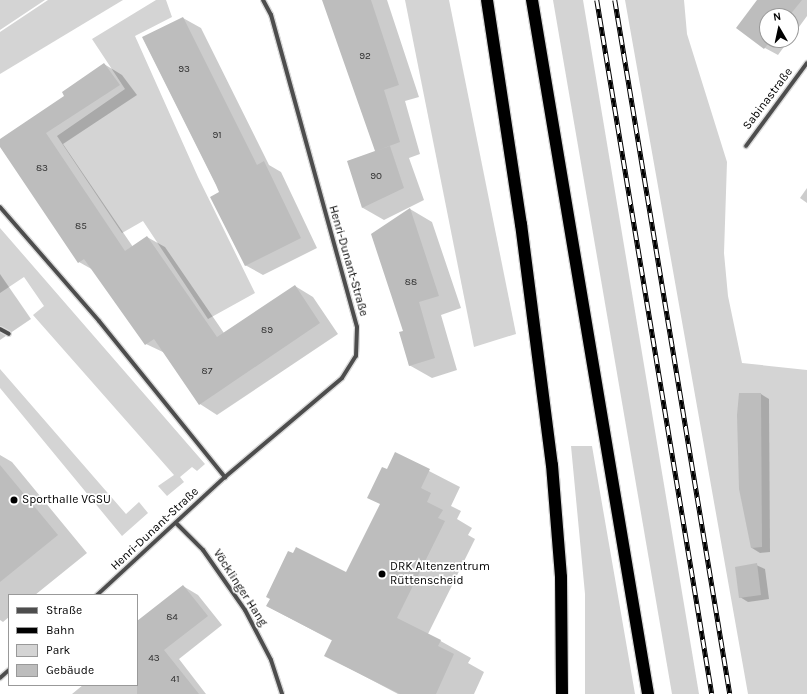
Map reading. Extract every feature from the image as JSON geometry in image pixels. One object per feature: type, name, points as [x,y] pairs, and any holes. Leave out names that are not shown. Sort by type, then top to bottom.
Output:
[{"type":"highway","points":[[487,0],[522,232],[552,465],[561,577],[562,694]]},
{"type":"highway","points":[[532,0],[648,694]]},
{"type":"street","name":"Henri-Dunant-Straße","points":[[98,594],[177,524],[225,477],[342,378],[356,356],[357,328],[271,15],[263,0]]},
{"type":"street","name":"Sabinastraße","points":[[746,146],[807,63]]},
{"type":"street","points":[[0,207],[99,321],[225,477]]},
{"type":"street","points":[[0,329],[9,334]]},
{"type":"street","name":"Vöcklinger Hang","points":[[177,524],[203,550],[245,610],[271,660],[282,694]]},
{"type":"street","points":[[0,678],[8,671]]},
{"type":"green space","points":[[0,0],[45,0],[0,30]]},
{"type":"green space","points":[[48,0],[123,0],[0,74],[0,32]]},
{"type":"green space","points":[[156,0],[166,0],[172,17],[135,36],[198,177],[255,293],[208,319],[143,221],[122,233],[57,136],[125,89],[92,39]]},
{"type":"green space","points":[[405,0],[449,0],[516,334],[474,347]]},
{"type":"green space","points":[[553,0],[583,0],[699,694],[672,694]]},
{"type":"green space","points":[[625,0],[684,0],[687,34],[727,162],[724,253],[728,296],[742,363],[807,370],[807,694],[748,694]]},
{"type":"green space","points":[[0,228],[205,464],[197,471],[192,467],[180,477],[184,482],[167,496],[158,486],[174,475],[33,315],[44,306],[24,277],[0,293]]},
{"type":"green space","points":[[0,369],[126,514],[139,502],[148,513],[122,536],[0,388]]},
{"type":"green space","points":[[571,446],[592,446],[635,694],[585,694],[585,594]]},
{"type":"building","points":[[322,0],[371,0],[399,85],[384,90],[400,142],[376,151],[390,146],[404,188],[362,208],[347,161],[375,151]]},
{"type":"building","points":[[757,0],[802,0],[796,8],[759,8],[759,45],[736,28]]},
{"type":"building","points":[[183,17],[257,165],[264,161],[301,238],[245,266],[210,197],[219,192],[216,185],[142,37]]},
{"type":"building","points":[[104,63],[120,85],[46,133],[125,251],[147,236],[217,337],[295,285],[320,323],[199,405],[154,339],[145,345],[84,259],[78,263],[0,147],[0,139],[64,96],[62,92]]},
{"type":"building","points":[[410,208],[439,296],[419,302],[435,358],[409,366],[399,332],[403,331],[371,234]]},
{"type":"building","points":[[739,393],[761,393],[762,547],[751,548],[739,489],[737,415]]},
{"type":"building","name":"DRK Altenzentrum Rüttenscheid","points":[[395,452],[430,469],[421,488],[431,493],[427,502],[443,510],[438,518],[445,521],[397,618],[441,640],[438,646],[454,654],[436,694],[400,694],[324,656],[332,640],[266,606],[270,599],[266,597],[288,551],[293,553],[296,547],[346,572],[380,504],[367,498],[382,467],[387,469]]},
{"type":"building","name":"Sporthalle VGSU","points":[[0,465],[58,535],[0,582]]},
{"type":"building","points":[[757,563],[761,595],[739,598],[735,567]]},
{"type":"building","points":[[183,585],[208,616],[164,650],[199,694],[137,694],[138,620]]},
{"type":"railway","points":[[597,0],[712,694]]},
{"type":"railway","points":[[615,0],[730,694]]},
{"type":"place","name":"Sporthalle VGSU","points":[[14,500]]},
{"type":"place","name":"DRK Altenzentrum Rüttenscheid","points":[[382,574]]}]
